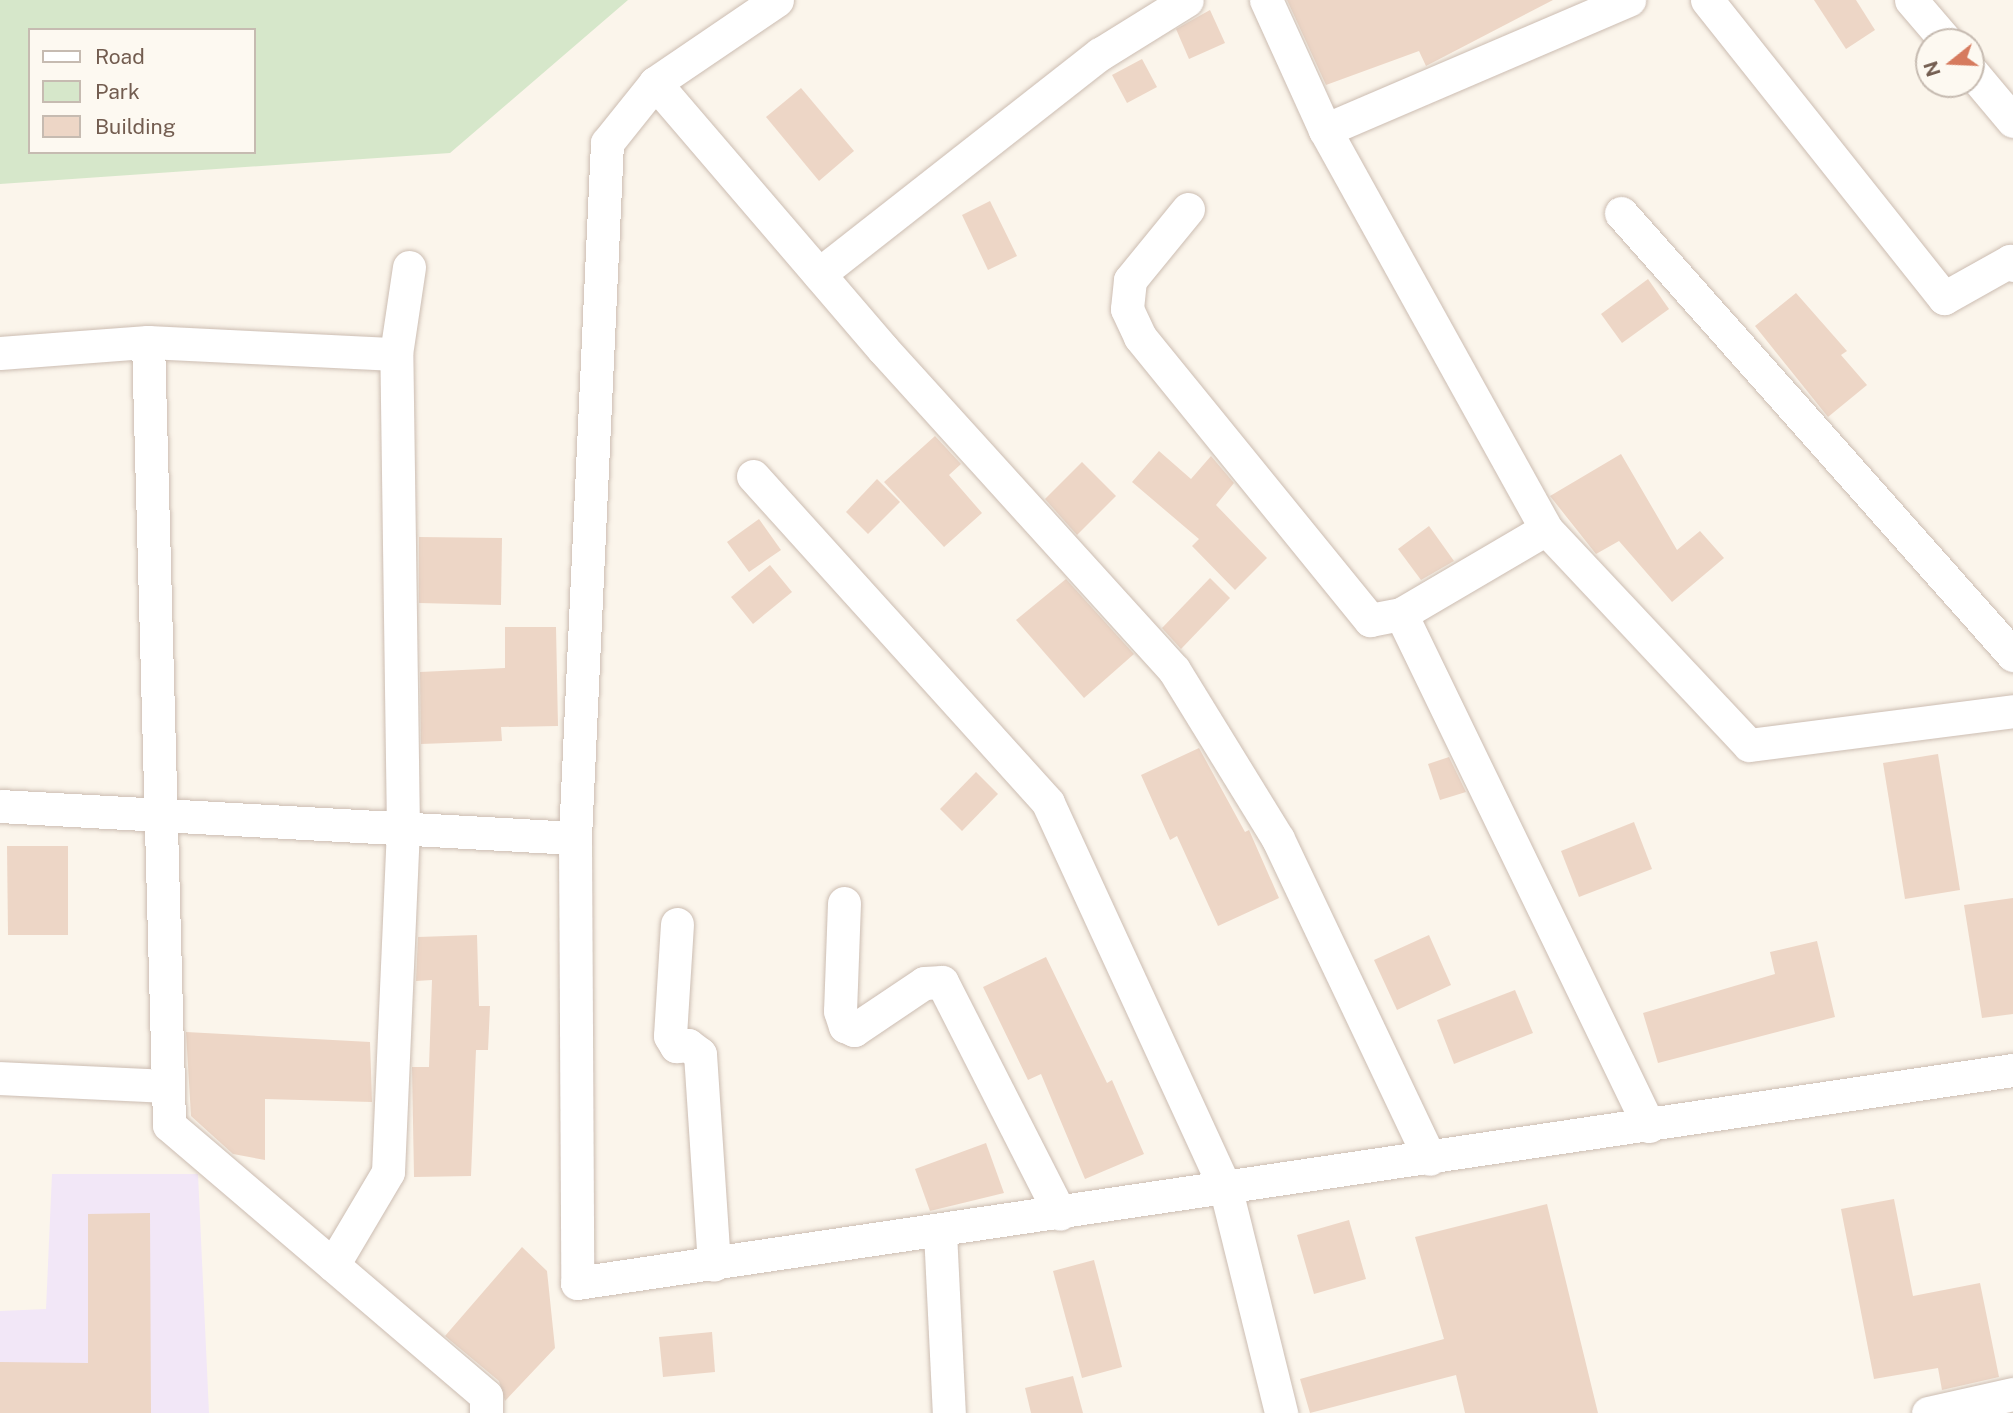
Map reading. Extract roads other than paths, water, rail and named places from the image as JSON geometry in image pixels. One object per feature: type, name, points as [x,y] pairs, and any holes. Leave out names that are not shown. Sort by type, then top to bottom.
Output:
[{"type":"street","points":[[776,0],[655,83],[607,143],[575,838],[577,1283],[1226,1190],[2013,1070]]},
{"type":"street","points":[[819,274],[1100,54],[1187,0]]},
{"type":"street","points":[[1266,0],[1325,130],[1546,528],[1749,745],[2013,711]]},
{"type":"street","points":[[1325,130],[1629,0]]},
{"type":"street","points":[[1707,0],[1944,298],[2010,261],[2013,265]]},
{"type":"street","points":[[1912,0],[1935,28]]},
{"type":"street","points":[[655,83],[819,274],[1174,670],[1278,839],[1430,1159]]},
{"type":"street","points":[[1985,88],[2013,121]]},
{"type":"street","points":[[1188,209],[1130,280],[1127,309],[1140,337],[1370,620],[1401,614],[1546,528]]},
{"type":"street","points":[[1621,213],[2013,654]]},
{"type":"street","points":[[333,1265],[387,1172],[403,831],[396,354],[409,267]]},
{"type":"street","points":[[0,353],[148,342],[396,354]]},
{"type":"street","points":[[148,342],[163,814],[169,1125],[486,1396],[486,1413]]},
{"type":"street","points":[[753,476],[1048,803],[1226,1190],[1281,1413]]},
{"type":"street","points":[[1401,614],[1649,1126]]},
{"type":"street","points":[[0,806],[163,814],[403,831],[575,838]]},
{"type":"street","points":[[844,903],[841,1011],[845,1026],[854,1030],[925,983],[942,982],[1060,1214]]},
{"type":"street","points":[[677,924],[670,1036],[676,1046],[688,1045],[700,1054],[714,1265]]},
{"type":"street","points":[[0,1078],[167,1086]]},
{"type":"street","points":[[940,1232],[949,1413]]},
{"type":"street","points":[[1928,1413],[2013,1394]]}]
